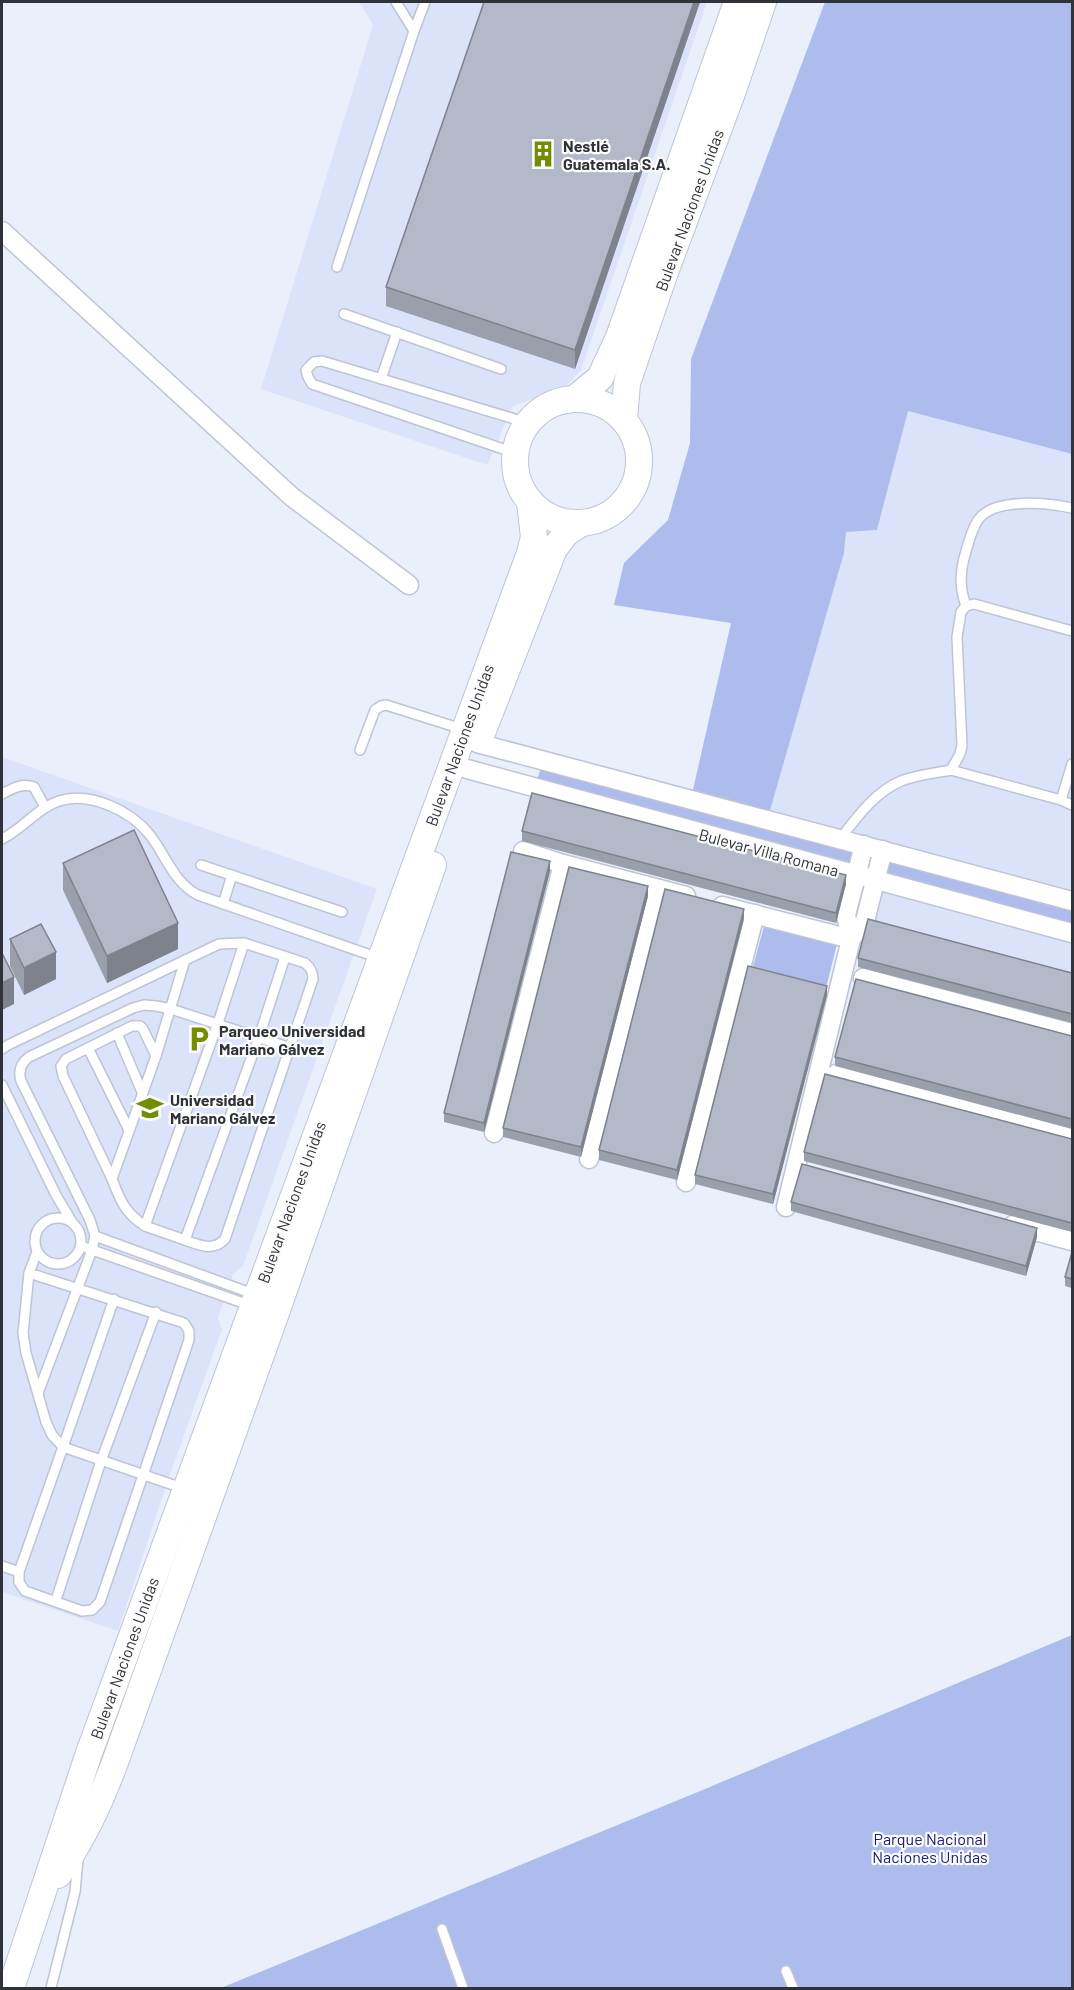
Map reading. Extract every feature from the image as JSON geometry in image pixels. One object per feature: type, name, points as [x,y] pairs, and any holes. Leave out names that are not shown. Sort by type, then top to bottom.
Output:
[{"type":"main road","name":"Bulevar Naciones Unidas","points":[[574,399],[600,378],[619,337],[737,2]]},
{"type":"main road","name":"Bulevar Naciones Unidas","points":[[624,420],[627,383],[763,2]]},
{"type":"main road","points":[[588,399],[614,410],[624,420],[638,444],[639,472],[628,497],[613,512],[594,521],[580,524],[566,523],[540,512],[530,502],[516,474],[515,453],[528,423],[543,409],[563,400],[588,399]]},
{"type":"main road","name":"Bulevar Naciones Unidas","points":[[41,1901],[80,1842],[98,1807],[114,1765],[467,769],[471,736],[534,537],[530,502]]},
{"type":"main road","name":"Bulevar Naciones Unidas","points":[[11,1989],[89,1753],[381,958],[471,736],[554,549],[566,534],[580,524]]},
{"type":"main road","points":[[89,1753],[91,1762],[96,1767],[102,1769],[114,1765]]},
{"type":"main road","points":[[76,1793],[76,1820],[80,1842]]},
{"type":"street","points":[[2,231],[292,497],[409,585]]},
{"type":"street","name":"Bulevar Villa Romana","points":[[471,736],[1072,901]]},
{"type":"street","name":"Bulevar Villa Romana","points":[[467,769],[1072,933]]},
{"type":"street","points":[[786,1207],[850,939],[846,915],[864,845]]},
{"type":"street","points":[[850,939],[865,921],[883,850]]},
{"type":"street","points":[[523,851],[563,864],[850,939]]},
{"type":"street","points":[[494,1133],[563,864]]},
{"type":"street","points":[[589,1159],[659,889]]},
{"type":"street","points":[[686,1182],[755,914]]},
{"type":"street","points":[[863,978],[1072,1033]]},
{"type":"street","points":[[836,1074],[1072,1138]]},
{"type":"street","points":[[993,1219],[1072,1241]]},
{"type":"lane","points":[[396,2],[414,31]]},
{"type":"lane","points":[[337,267],[425,2]]},
{"type":"lane","points":[[344,314],[501,369]]},
{"type":"lane","points":[[381,379],[397,332]]},
{"type":"lane","points":[[515,453],[312,384],[306,370],[314,362],[322,361],[528,423]]},
{"type":"lane","points":[[966,606],[960,583],[963,562],[978,520],[984,514],[1009,504],[1042,504],[1072,508]]},
{"type":"lane","points":[[951,770],[962,745],[957,637],[961,612],[966,606],[974,604],[1072,631]]},
{"type":"lane","points":[[360,750],[375,710],[381,705],[471,736]]},
{"type":"lane","points":[[1061,800],[1072,764]]},
{"type":"lane","points":[[840,839],[861,812],[892,786],[902,781],[951,770],[1072,805]]},
{"type":"lane","points":[[2,794],[15,787],[28,785],[34,787],[45,807]]},
{"type":"lane","points":[[2,839],[24,826],[45,807],[61,800],[82,799],[105,804],[132,818],[149,834],[188,890],[381,958]]},
{"type":"lane","points":[[201,865],[342,912]]},
{"type":"lane","points":[[223,904],[232,875]]},
{"type":"lane","points":[[145,1226],[218,1023],[244,943]]},
{"type":"lane","points":[[2,1049],[219,944],[244,943],[309,966],[314,975],[225,1239],[222,1243],[211,1247],[145,1226],[124,1208],[61,1072],[61,1066],[66,1059],[132,1026],[140,1026],[146,1032],[156,1056]]},
{"type":"lane","points":[[185,1240],[259,1037],[285,957]]},
{"type":"lane","points":[[112,1179],[156,1056],[185,960]]},
{"type":"lane","points":[[38,1393],[92,1250],[95,1236],[90,1220],[21,1081],[20,1068],[29,1057],[144,1005],[171,1009],[291,1048]]},
{"type":"lane","points":[[117,1033],[142,1092]]},
{"type":"lane","points":[[88,1048],[129,1130]]},
{"type":"lane","points":[[2,1085],[56,1195],[81,1235],[81,1246],[76,1257],[70,1262],[63,1264],[48,1262],[37,1252]]},
{"type":"lane","points":[[72,1222],[57,1218],[43,1224],[35,1237],[37,1252],[29,1273],[23,1333],[26,1353],[46,1422],[52,1435],[63,1447],[186,1489]]},
{"type":"lane","points":[[95,1236],[255,1301]]},
{"type":"lane","points":[[81,1246],[255,1301]]},
{"type":"lane","points":[[29,1273],[114,1299],[156,1312],[184,1323],[189,1331],[189,1340],[100,1602],[92,1610],[82,1611],[25,1591],[19,1582],[19,1572],[114,1299]]},
{"type":"lane","points":[[56,1600],[101,1461],[156,1312]]},
{"type":"lane","points":[[2,1566],[19,1572]]},
{"type":"lane","points":[[51,1989],[75,1892],[80,1842]]},
{"type":"lane","points":[[442,1929],[463,1989]]},
{"type":"lane","points":[[786,1971],[793,1989]]},
{"type":"shaded area","points":[[359,2],[707,2],[581,370],[565,387],[513,406],[487,465],[261,389],[373,25]]},
{"type":"shaded area","points":[[908,410],[1072,454],[1072,893],[769,814],[844,553],[846,532],[877,530]]},
{"type":"shaded area","name":"Universidad Mariano Gálvez","points":[[2,757],[377,889],[243,1266],[233,1274],[218,1318],[222,1329],[167,1483],[118,1631],[2,1592]]},
{"type":"shaded area","points":[[879,881],[1072,933],[1072,980],[867,926]]},
{"type":"green space","points":[[825,2],[1072,2],[1072,454],[908,411],[877,530],[846,532],[844,553],[769,814],[692,794],[731,623],[614,605],[624,563],[668,520],[690,443],[691,359]]},
{"type":"green space","points":[[544,761],[1072,901],[1072,933],[534,787]]},
{"type":"green space","points":[[764,926],[837,944],[826,988],[752,970]]},
{"type":"green space","name":"Parque Nacional Naciones Unidas","points":[[1072,1635],[1072,1988],[221,1988],[705,1789]]},
{"type":"building","name":"Nestlé Guatemala S.A.","points":[[484,2],[694,2],[575,350],[386,287]]},
{"type":"building","points":[[532,793],[846,875],[836,913],[522,831]]},
{"type":"building","points":[[134,830],[178,923],[107,956],[63,863]]},
{"type":"building","points":[[511,852],[550,861],[484,1123],[444,1113]]},
{"type":"building","points":[[569,867],[648,886],[581,1147],[503,1128]]},
{"type":"building","points":[[665,889],[744,909],[677,1170],[599,1150]]},
{"type":"building","points":[[868,919],[1072,973],[1072,1014],[858,958]]},
{"type":"building","points":[[41,924],[56,952],[24,968],[10,939]]},
{"type":"building","points":[[2,953],[14,977],[2,983]]},
{"type":"building","points":[[748,966],[827,986],[773,1194],[695,1175]]},
{"type":"building","points":[[856,979],[1072,1036],[1072,1119],[835,1057]]},
{"type":"building","points":[[825,1074],[1072,1139],[1072,1223],[804,1152]]},
{"type":"building","points":[[802,1164],[1037,1228],[1026,1266],[791,1202]]},
{"type":"building","points":[[1072,1252],[1072,1279],[1065,1277]]},
{"type":"place","name":"Nestlé Guatemala S.A.","points":[[543,154]]},
{"type":"place","name":"Parqueo Universidad Mariano Gálvez","points":[[199,1039]]},
{"type":"place","name":"Universidad Mariano Gálvez","points":[[150,1108]]}]
